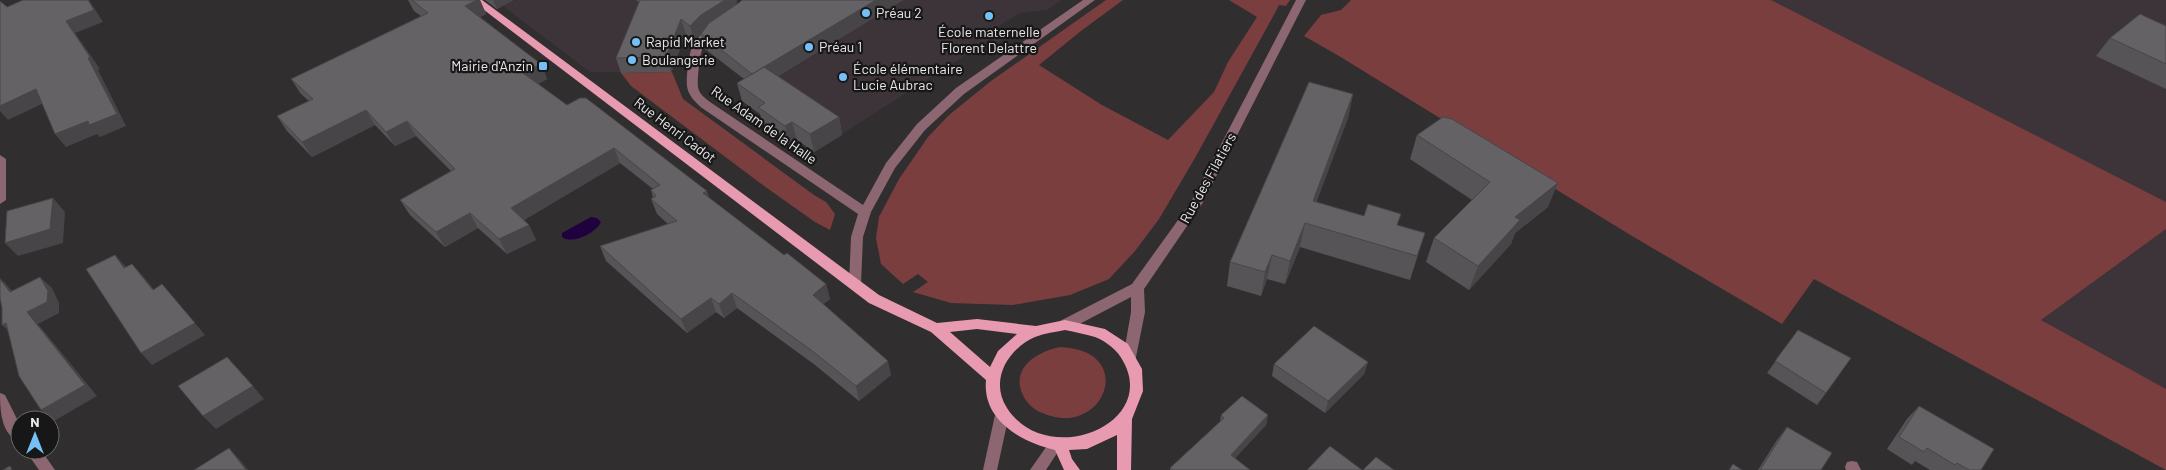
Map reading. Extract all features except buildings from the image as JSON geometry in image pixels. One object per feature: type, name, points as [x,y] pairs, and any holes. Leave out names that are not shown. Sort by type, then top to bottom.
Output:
[{"type":"main road","name":"Rue Henri Cadot","points":[[476,0],[883,304],[936,328]]},
{"type":"main road","points":[[936,328],[977,324],[1034,331],[1078,326],[1103,334],[1118,344],[1130,358],[1138,382],[1137,394],[1126,418],[1124,470]]},
{"type":"main road","points":[[936,328],[993,378]]},
{"type":"main road","points":[[1034,331],[1019,339],[1007,350],[998,363],[993,378],[995,403],[1002,415],[1025,435],[1058,444],[1079,443],[1097,438],[1113,430],[1126,418]]},
{"type":"main road","points":[[1058,444],[1066,462],[1073,470]]},
{"type":"street","points":[[855,284],[857,237],[865,212],[890,166],[921,127],[960,91],[1090,0]]},
{"type":"street","name":"Rue des Filatiers","points":[[1137,288],[1196,204],[1301,0]]},
{"type":"street","name":"Rue Adam de la Halle","points":[[730,22],[705,38],[697,47],[692,86],[696,96],[706,105],[865,212]]},
{"type":"street","points":[[0,159],[0,200]]},
{"type":"street","points":[[1065,326],[1090,311],[1137,288],[1138,312],[1130,358]]},
{"type":"street","points":[[0,399],[10,422]]},
{"type":"street","points":[[990,470],[1002,415]]},
{"type":"street","points":[[1037,470],[1058,444]]},
{"type":"street","points":[[40,460],[48,470]]},
{"type":"shaded area","points":[[516,0],[703,0],[725,17],[684,38],[672,72],[590,72],[503,6]]},
{"type":"shaded area","name":"École élémentaire Lucie Aubrac","points":[[856,0],[1062,0],[1047,10],[1020,13],[1008,20],[991,31],[1006,38],[996,44],[989,40],[814,152],[797,140],[789,145],[763,125],[769,121],[742,101]]},
{"type":"shaded area","points":[[1106,0],[1123,0],[1039,65],[1102,105],[1168,140],[1214,92],[1228,62],[1257,17],[1229,0],[1290,0],[1286,6],[1279,5],[1195,158],[1159,219],[1135,251],[1109,279],[1070,295],[1013,305],[951,303],[913,292],[928,282],[918,274],[903,284],[881,264],[876,238],[879,217],[899,179],[928,137],[949,115],[991,81]]},
{"type":"shaded area","points":[[1351,0],[1771,0],[2166,202],[2166,229],[2041,320],[2166,389],[2166,470],[1814,279],[1782,324],[1632,236],[1304,36],[1321,15],[1341,10]]},
{"type":"shaded area","points":[[1771,0],[2166,0],[2166,202]]},
{"type":"shaded area","points":[[672,72],[683,99],[826,202],[835,214],[830,230],[815,222],[760,183],[631,86],[621,73]]},
{"type":"shaded area","points":[[591,217],[597,218],[601,222],[589,234],[572,240],[562,237],[562,233]]},
{"type":"shaded area","points":[[2166,229],[2166,389],[2041,320]]},
{"type":"shaded area","points":[[1060,347],[1084,351],[1098,361],[1105,374],[1105,389],[1098,402],[1086,412],[1070,418],[1051,416],[1036,410],[1028,403],[1022,393],[1020,383],[1021,374],[1031,360],[1040,354]]},
{"type":"place","name":"Préau 2","points":[[866,13]]},
{"type":"place","name":"École maternelle Florent Delattre","points":[[989,16]]},
{"type":"place","name":"Rapid Market","points":[[636,42]]},
{"type":"place","name":"Préau 1","points":[[809,47]]},
{"type":"place","name":"Boulangerie","points":[[632,60]]},
{"type":"place","name":"Mairie d'Anzin","points":[[543,66]]},
{"type":"place","name":"École élémentaire Lucie Aubrac","points":[[843,77]]}]
